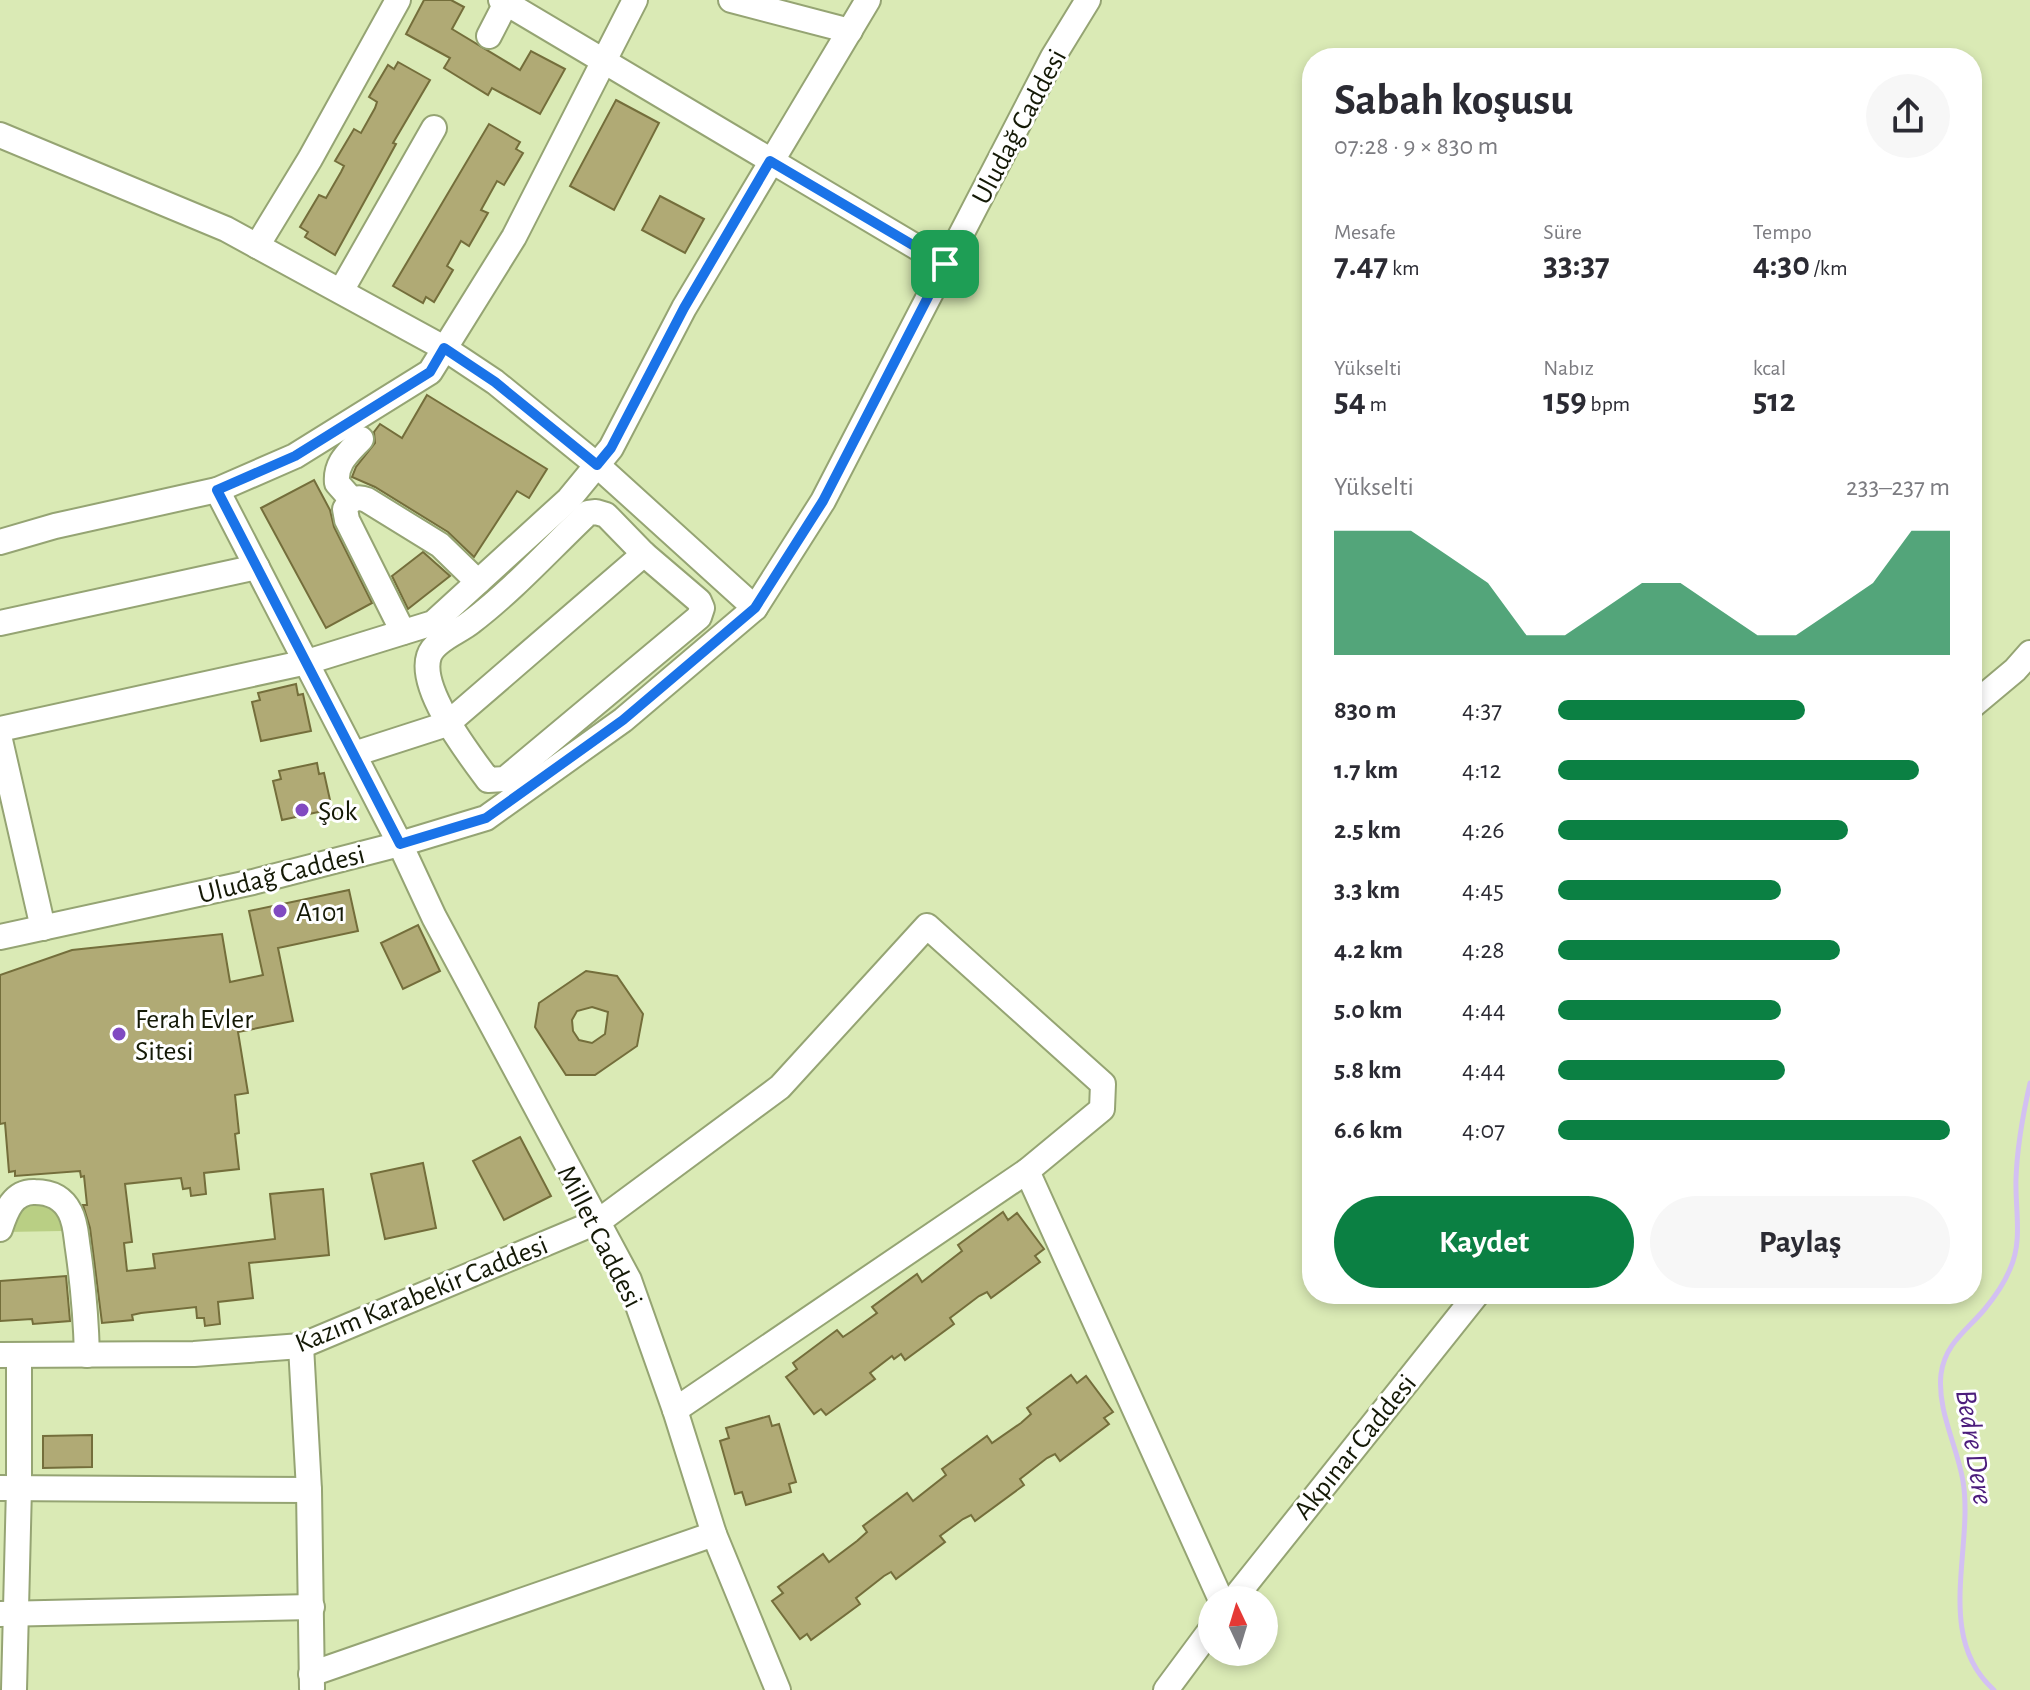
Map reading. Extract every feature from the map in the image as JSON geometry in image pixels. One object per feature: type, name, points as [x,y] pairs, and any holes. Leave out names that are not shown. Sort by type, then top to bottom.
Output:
[{"type":"street","points":[[257,246],[310,159],[398,0]]},
{"type":"street","points":[[0,542],[55,526],[217,490],[308,448],[430,372],[514,237],[635,0]]},
{"type":"street","points":[[731,0],[850,31]]},
{"type":"street","points":[[0,729],[307,662],[433,623],[569,499],[611,448],[684,308],[868,0]]},
{"type":"street","name":"Uludağ Caddesi","points":[[0,937],[253,882],[486,818],[623,720],[755,608],[823,501],[1053,57],[1088,0]]},
{"type":"street","points":[[489,36],[503,2],[945,264]]},
{"type":"street","points":[[341,291],[434,128]]},
{"type":"street","points":[[0,135],[226,229],[444,348],[495,382],[597,465],[755,608]]},
{"type":"street","points":[[352,500],[337,483],[337,470],[361,439]]},
{"type":"street","name":"Millet Caddesi","points":[[217,490],[470,984],[629,1280],[714,1534],[778,1690]]},
{"type":"street","points":[[403,632],[347,520],[345,509],[352,500],[367,500],[440,545],[478,582]]},
{"type":"street","points":[[588,513],[606,515],[644,554],[699,601],[702,608],[699,617],[505,779],[488,780],[447,724],[427,665],[432,649],[483,613],[588,513]]},
{"type":"street","points":[[354,754],[447,724],[644,554]]},
{"type":"street","points":[[0,623],[257,567]]},
{"type":"street","points":[[1982,698],[2030,653]]},
{"type":"street","points":[[0,740],[43,928]]},
{"type":"street","name":"Kazım Karabekir Caddesi","points":[[10,1355],[194,1354],[301,1346],[599,1221],[780,1087],[927,926],[1103,1084],[1102,1109],[1027,1171]]},
{"type":"street","points":[[675,1410],[1027,1171],[1215,1586]]},
{"type":"street","points":[[0,1229],[7,1208],[15,1198],[29,1191],[48,1192],[69,1210],[75,1225],[86,1304],[87,1355]]},
{"type":"street","name":"Akpınar Caddesi","points":[[1244,1586],[1469,1304]]},
{"type":"street","points":[[301,1346],[309,1490],[312,1682],[714,1534]]},
{"type":"street","points":[[10,1355],[7,1614],[14,1690]]},
{"type":"street","points":[[10,1488],[309,1490]]},
{"type":"street","points":[[7,1614],[312,1607]]},
{"type":"street","points":[[1166,1690],[1198,1647]]},
{"type":"green space","points":[[45,1202],[58,1212],[62,1231],[6,1232],[21,1204]]},
{"type":"building","points":[[424,0],[451,0],[464,7],[452,29],[520,70],[531,51],[565,69],[540,114],[492,88],[488,95],[444,68],[450,58],[406,34]]},
{"type":"building","points":[[398,62],[430,80],[393,143],[396,144],[335,255],[305,237],[308,232],[300,227],[319,195],[326,198],[344,166],[335,161],[354,129],[361,133],[377,102],[369,97],[388,65],[394,69]]},
{"type":"building","points":[[616,100],[659,123],[614,210],[570,186]]},
{"type":"building","points":[[489,124],[520,142],[516,149],[523,153],[504,185],[497,181],[481,210],[488,213],[469,246],[461,241],[447,266],[453,270],[434,302],[426,297],[423,303],[393,286]]},
{"type":"building","points":[[660,196],[704,219],[685,253],[642,230]]},
{"type":"building","points":[[427,395],[547,469],[529,498],[517,491],[474,557],[448,532],[375,487],[352,477],[375,443],[374,432],[380,424],[402,438]]},
{"type":"building","points":[[314,480],[372,603],[326,628],[261,508]]},
{"type":"building","points":[[423,552],[450,576],[408,609],[392,576]]},
{"type":"building","points":[[296,684],[298,695],[303,694],[311,731],[261,741],[252,702],[260,700],[258,693]]},
{"type":"building","points":[[317,763],[319,774],[324,773],[332,809],[282,820],[273,781],[281,779],[279,771]]},
{"type":"building","points":[[349,890],[358,931],[278,948],[293,1021],[238,1032],[248,1093],[235,1095],[239,1169],[204,1173],[206,1194],[191,1196],[190,1188],[183,1189],[181,1178],[125,1184],[132,1242],[124,1243],[127,1271],[155,1268],[153,1254],[275,1239],[270,1194],[323,1189],[329,1255],[249,1263],[253,1298],[218,1302],[220,1324],[205,1326],[204,1318],[197,1318],[196,1307],[141,1313],[132,1315],[133,1320],[102,1323],[90,1228],[83,1205],[87,1205],[84,1176],[81,1177],[80,1171],[15,1176],[15,1171],[9,1172],[5,1123],[0,1124],[0,975],[72,950],[222,934],[230,982],[263,975],[249,911]]},
{"type":"building","points":[[418,925],[440,971],[403,989],[381,943]]},
{"type":"building","points":[[586,971],[617,976],[643,1014],[637,1046],[595,1075],[566,1075],[535,1027],[539,1003]],"holes":[[[592,1007],[608,1012],[605,1034],[592,1043],[579,1040],[573,1031],[572,1020],[577,1011]]]},
{"type":"building","points":[[520,1137],[551,1196],[504,1220],[473,1161]]},
{"type":"building","points":[[423,1163],[436,1228],[385,1239],[371,1174]]},
{"type":"building","points":[[1003,1212],[1008,1220],[1017,1213],[1044,1249],[1035,1256],[1040,1262],[991,1298],[987,1292],[979,1296],[950,1318],[954,1324],[905,1360],[901,1354],[894,1359],[892,1356],[870,1373],[875,1379],[826,1415],[821,1409],[814,1414],[786,1377],[797,1369],[793,1363],[837,1330],[843,1337],[852,1331],[877,1313],[872,1307],[917,1274],[922,1282],[962,1251],[958,1245]]},
{"type":"building","points":[[66,1276],[70,1321],[33,1324],[32,1319],[0,1321],[0,1281]]},
{"type":"building","points":[[1071,1375],[1077,1383],[1086,1376],[1113,1412],[1104,1418],[1109,1424],[1060,1461],[1055,1454],[1047,1458],[1020,1479],[1024,1485],[975,1521],[971,1515],[963,1519],[940,1536],[945,1542],[896,1579],[891,1572],[884,1576],[856,1598],[860,1604],[811,1640],[807,1634],[800,1639],[772,1601],[783,1593],[778,1587],[823,1554],[829,1562],[867,1532],[863,1526],[907,1493],[913,1501],[946,1475],[942,1469],[987,1436],[992,1443],[1021,1423],[1031,1414],[1027,1408]]},
{"type":"building","points":[[769,1416],[772,1426],[779,1424],[796,1482],[789,1484],[791,1492],[746,1505],[742,1492],[735,1494],[720,1441],[729,1438],[726,1428]]},
{"type":"building","points":[[92,1435],[92,1467],[43,1468],[43,1436]]},
{"type":"waterway","name":"Bedre Dere","points":[[1994,1690],[1976,1669],[1965,1644],[1960,1591],[1965,1507],[1963,1481],[1942,1401],[1941,1374],[1952,1346],[1995,1296],[2014,1258],[2018,1155],[2030,1083]]},
{"type":"place","name":"Şok","points":[[302,810]]},
{"type":"place","name":"A101","points":[[280,911]]},
{"type":"place","name":"Ferah Evler Sitesi","points":[[119,1034]]},
{"type":"route","points":[[770,161],[945,264],[823,501],[755,608],[623,720],[486,818],[400,844],[217,490],[295,456],[430,372],[444,348],[495,382],[597,465],[611,448],[684,308],[770,161]]}]
